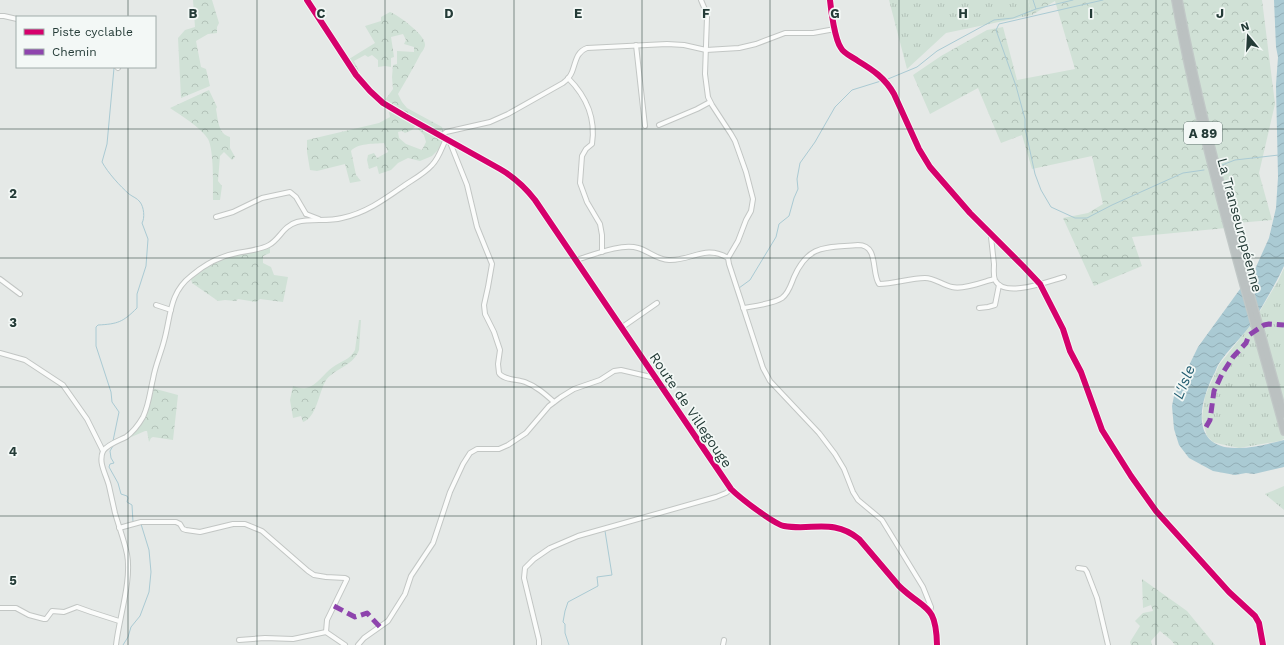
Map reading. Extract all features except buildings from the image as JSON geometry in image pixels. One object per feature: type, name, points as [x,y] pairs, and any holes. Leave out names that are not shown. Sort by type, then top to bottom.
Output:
[{"type":"highway","name":"La Transeuropéenne","points":[[1175,0],[1204,134],[1284,415]]},
{"type":"highway","name":"La Transeuropéenne","points":[[1179,0],[1208,133],[1258,339],[1284,432]]},
{"type":"street","name":"Route de Villegouge","points":[[308,0],[356,75],[383,103],[500,168],[520,183],[535,200],[731,489],[774,522],[783,526],[834,527],[850,533],[859,539],[906,593],[930,611]]},
{"type":"street","points":[[701,0],[707,17],[705,74],[710,102],[735,141],[746,172],[753,199],[751,211],[738,241],[728,258],[728,264],[763,368],[770,381],[819,433],[835,454],[844,469],[852,492],[858,500],[882,520],[924,587],[935,624],[937,645]]},
{"type":"street","points":[[830,0],[835,29],[841,48],[846,53],[877,73],[889,85],[927,163],[970,213],[1040,284],[1061,324],[1070,351],[1081,372],[1102,430],[1131,476],[1156,511],[1229,592],[1255,616],[1259,623],[1263,645]]},
{"type":"street","points":[[0,16],[16,19]]},
{"type":"street","points":[[441,136],[446,132],[490,122],[508,114],[563,83],[568,78],[578,55],[583,50],[636,45],[677,44],[706,50],[748,46],[785,33],[813,33],[835,29]]},
{"type":"street","points":[[636,45],[645,126]]},
{"type":"street","points":[[568,78],[577,87],[585,99],[590,111],[593,135],[592,144],[586,149],[582,156],[580,184],[587,202],[600,224],[602,235],[602,252]]},
{"type":"street","points":[[659,125],[710,102]]},
{"type":"street","points":[[447,139],[467,186],[475,219],[492,264],[484,306],[485,314],[494,332],[500,350],[498,364],[499,374],[504,377],[529,383],[542,391],[554,402]]},
{"type":"street","points":[[116,645],[126,586],[128,563],[125,547],[101,462],[101,456],[103,451],[111,444],[131,433],[144,415],[149,401],[154,374],[165,340],[174,298],[181,286],[201,269],[220,258],[235,253],[263,248],[269,245],[294,222],[341,219],[368,210],[429,169],[447,139]]},
{"type":"street","points":[[216,217],[234,212],[262,198],[290,192],[296,197],[306,214],[322,221]]},
{"type":"street","points":[[305,221],[306,214]]},
{"type":"street","points":[[992,235],[994,279],[1000,285],[1009,289],[1016,289],[1064,277]]},
{"type":"street","points":[[743,308],[777,300],[783,297],[787,293],[795,274],[806,257],[820,248],[858,245],[867,247],[872,254],[876,280],[879,284],[916,278],[927,278],[937,280],[953,287],[961,288],[994,279]]},
{"type":"street","points":[[576,260],[602,252],[633,247],[640,248],[657,257],[668,260],[708,252],[719,253],[728,258]]},
{"type":"street","points":[[0,279],[20,294]]},
{"type":"street","points":[[979,308],[988,307],[995,304],[1000,285]]},
{"type":"street","points":[[621,328],[657,303]]},
{"type":"street","points":[[156,305],[171,310]]},
{"type":"street","points":[[0,352],[25,360],[63,386],[87,419],[103,451]]},
{"type":"street","points":[[358,645],[388,621],[405,594],[411,576],[433,543],[448,499],[463,464],[470,453],[477,450],[499,449],[508,445],[526,433],[554,402],[574,389],[600,380],[614,371],[621,370],[650,377],[654,376]]},
{"type":"street","points":[[539,645],[524,578],[525,568],[529,563],[550,548],[578,536],[716,497],[731,489]]},
{"type":"street","points":[[119,528],[152,521],[176,522],[180,524],[183,529],[196,532],[240,523],[256,528],[314,575],[347,579],[327,620],[326,632]]},
{"type":"street","points":[[1078,568],[1084,569],[1087,572],[1098,601],[1108,645]]},
{"type":"street","points":[[0,608],[16,608],[29,615],[44,620],[52,611],[67,612],[71,608],[77,606],[119,621]]},
{"type":"street","points":[[239,640],[265,638],[293,639],[326,632],[345,645]]},
{"type":"street","points":[[362,641],[366,645]]},
{"type":"green space","points":[[193,0],[212,0],[219,23],[217,33],[208,34],[196,41],[201,67],[206,69],[210,86],[181,98],[178,38],[185,30],[195,27]]},
{"type":"green space","points":[[889,0],[1028,0],[1032,15],[946,33],[907,69]]},
{"type":"green space","points":[[1028,0],[1262,0],[1275,104],[1259,173],[1272,220],[1225,224],[1226,228],[1132,237],[1142,266],[1094,286],[1063,218],[1088,213],[1103,204],[1092,156],[1032,169],[1022,135],[1001,143],[978,88],[930,114],[913,75],[941,56],[987,30],[1003,27],[1017,80],[1075,69],[1055,1],[1032,15]]},
{"type":"green space","points":[[390,12],[405,21],[416,31],[421,36],[425,45],[398,94],[407,108],[442,127],[443,131],[439,132],[392,106],[385,100],[393,89],[393,65],[397,64],[397,51],[414,52],[414,47],[404,44],[406,40],[403,34],[391,37],[394,57],[391,58],[391,67],[378,67],[378,60],[372,55],[368,57],[365,55],[354,61],[359,71],[357,71],[349,59],[375,43],[365,26],[381,21],[381,17]]},
{"type":"green space","points":[[209,90],[217,107],[216,109],[219,126],[223,133],[230,137],[230,148],[235,157],[232,160],[224,152],[220,156],[218,181],[222,186],[220,200],[213,200],[212,159],[208,139],[196,126],[170,108]]},
{"type":"green space","points":[[392,110],[417,124],[412,130],[405,133],[402,131],[398,132],[399,138],[406,144],[422,150],[426,142],[424,135],[418,129],[419,126],[443,138],[440,148],[432,156],[420,161],[408,158],[398,163],[391,170],[379,174],[377,166],[369,169],[367,160],[368,155],[374,153],[377,158],[388,152],[384,143],[366,144],[354,148],[351,151],[356,175],[361,181],[350,183],[345,164],[317,171],[310,170],[307,140],[379,123],[390,117],[389,112]]},
{"type":"green space","points":[[270,248],[270,253],[263,256],[263,263],[271,267],[274,275],[288,277],[283,302],[260,299],[256,302],[238,299],[236,301],[218,301],[192,283],[191,279],[209,266],[219,261]]},
{"type":"green space","points":[[1284,268],[1284,439],[1239,448],[1213,442],[1207,436],[1202,418],[1205,396],[1219,365],[1254,321]]},
{"type":"green space","points":[[359,320],[361,320],[359,350],[356,356],[352,361],[328,377],[317,405],[307,420],[303,422],[301,416],[293,418],[290,400],[293,386],[306,388],[314,385],[333,367],[351,356],[355,350]]},
{"type":"green space","points":[[152,388],[178,395],[173,440],[153,437],[149,442],[147,431],[129,438],[143,421],[148,409]]},
{"type":"green space","points":[[1284,486],[1284,510],[1265,494]]},
{"type":"green space","points":[[1142,579],[1187,611],[1215,645],[1175,645],[1160,631],[1151,641],[1152,645],[1131,645],[1130,642],[1140,626],[1135,621],[1143,613],[1153,611],[1151,605],[1143,608]]},
{"type":"water","name":"L'Isle","points":[[1274,0],[1284,0],[1284,266],[1270,293],[1246,332],[1226,353],[1218,365],[1204,400],[1202,424],[1205,434],[1212,441],[1223,446],[1238,448],[1249,447],[1284,440],[1284,467],[1254,474],[1246,473],[1235,475],[1213,471],[1189,458],[1179,445],[1174,429],[1172,406],[1174,396],[1198,347],[1256,267],[1269,238],[1276,208],[1278,177],[1276,85],[1278,57],[1276,47]]},
{"type":"waterway","points":[[888,79],[917,67],[937,51],[994,20],[1013,18],[1036,9],[1033,0]]},
{"type":"waterway","points":[[1036,9],[1073,0]]},
{"type":"waterway","points":[[1103,0],[999,24],[996,30],[1016,86],[1025,119],[1025,128],[1035,174],[1041,190],[1051,207],[1075,218],[1087,218],[1183,173],[1204,170]]},
{"type":"waterway","points":[[113,441],[119,412],[112,402],[111,392],[96,346],[96,327],[98,325],[111,324],[120,321],[137,308],[137,294],[146,266],[148,239],[142,223],[144,215],[141,204],[138,199],[129,194],[118,183],[107,171],[102,162],[107,144],[114,68]]},
{"type":"waterway","points":[[739,288],[750,280],[776,237],[779,224],[789,216],[798,189],[797,179],[800,163],[815,142],[835,107],[852,90],[881,81]]},
{"type":"waterway","points":[[1222,165],[1235,160],[1279,155]]},
{"type":"waterway","points":[[113,446],[110,451],[111,458],[114,463],[110,464],[109,467],[118,483],[121,494],[127,496],[127,502],[132,505],[133,522]]},
{"type":"waterway","points":[[123,645],[128,637],[131,627],[140,616],[149,592],[151,572],[149,550],[141,524]]},
{"type":"waterway","points":[[569,645],[565,633],[565,624],[563,622],[568,602],[598,586],[597,577],[612,575],[605,531]]},
{"type":"marked path","points":[[1206,427],[1210,420],[1214,391],[1222,374],[1233,357],[1246,343],[1249,335],[1264,325],[1284,325]]},
{"type":"marked path","points":[[334,606],[355,617],[367,613],[380,627]]},
{"type":"cycle path","points":[[307,0],[356,75],[383,103],[510,175],[531,195],[731,489],[757,510],[773,521],[784,526],[831,527],[840,529],[859,539],[899,586],[931,614],[936,631],[937,645]]},
{"type":"cycle path","points":[[830,0],[835,32],[842,50],[874,71],[887,83],[894,94],[919,149],[930,167],[970,213],[1040,284],[1063,329],[1070,351],[1081,372],[1102,430],[1131,476],[1156,511],[1229,592],[1255,616],[1259,623],[1263,645]]}]
